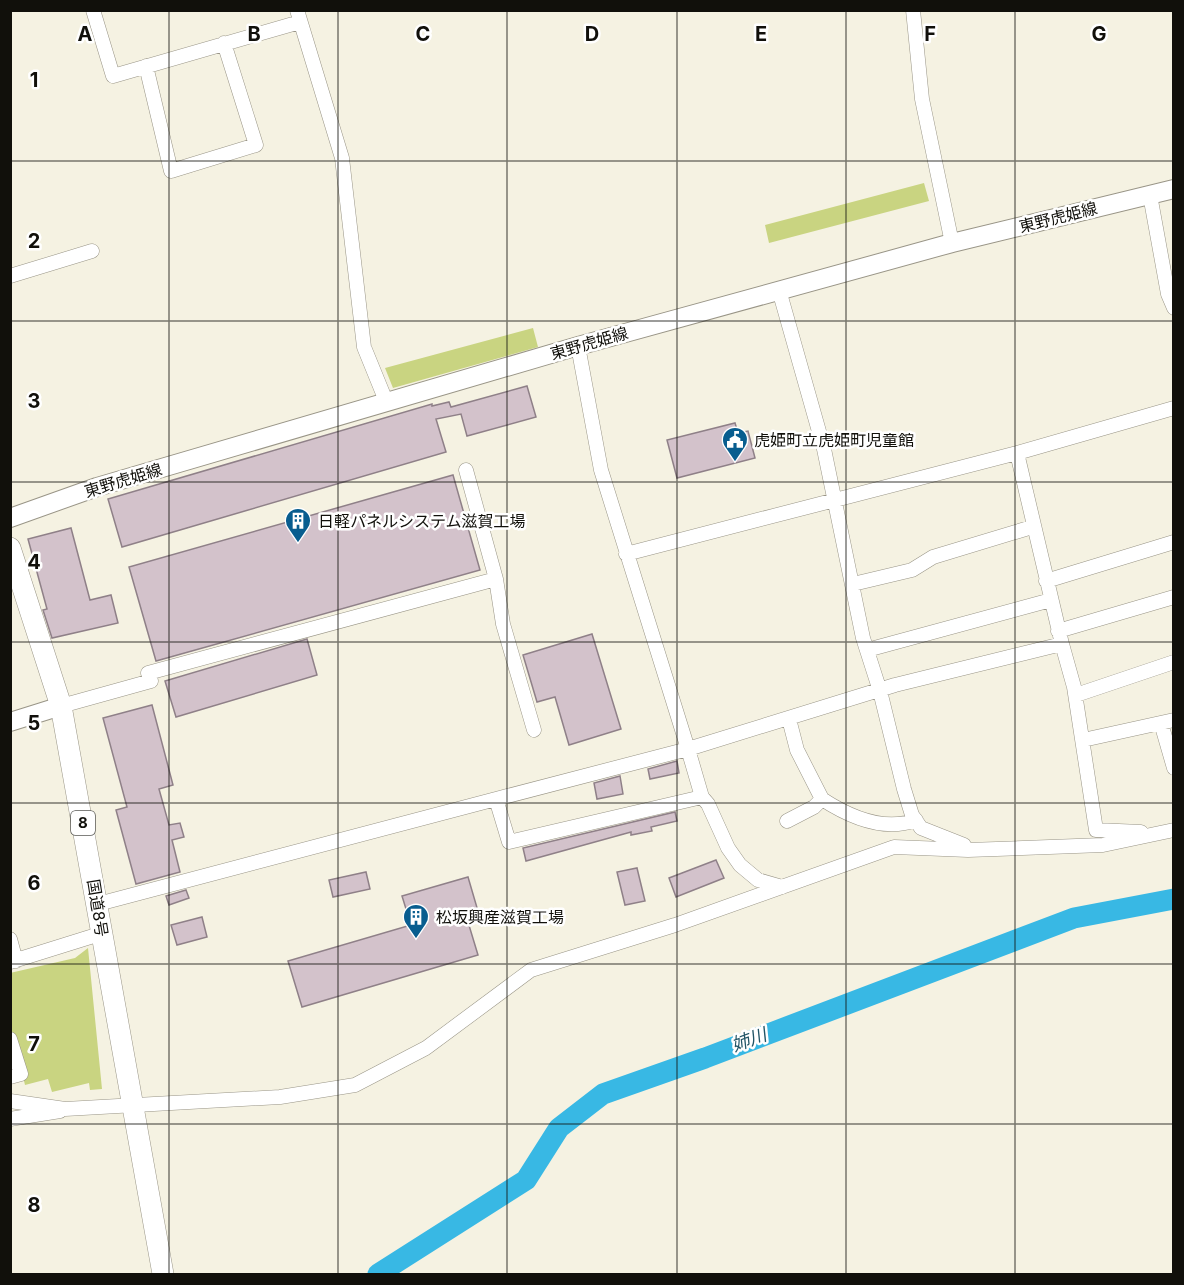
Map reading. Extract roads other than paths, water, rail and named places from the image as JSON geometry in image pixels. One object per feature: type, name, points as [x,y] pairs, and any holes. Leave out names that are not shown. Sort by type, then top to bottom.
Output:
[{"type":"highway","name":"国道8号","points":[[10,548],[61,706],[135,1107],[163,1275]]},
{"type":"main road","name":"東野虎姫線","points":[[10,518],[97,487],[578,346],[952,243],[1173,189]]},
{"type":"main road","points":[[10,722],[61,706]]},
{"type":"street","points":[[93,10],[113,76],[224,43],[299,16],[342,158],[364,347],[386,401]]},
{"type":"street","points":[[913,10],[922,99],[952,243]]},
{"type":"street","points":[[146,66],[171,171],[256,145],[224,43]]},
{"type":"street","points":[[1150,195],[1168,294],[1173,308]]},
{"type":"street","points":[[10,276],[92,251]]},
{"type":"street","points":[[779,290],[836,500],[867,650],[880,691],[895,759],[916,820],[921,828],[939,837],[976,849]]},
{"type":"street","points":[[578,346],[601,470],[702,797],[708,804],[728,848],[740,865],[758,880],[782,886]]},
{"type":"street","points":[[626,554],[1017,453],[1173,408]]},
{"type":"street","points":[[1017,453],[1032,527],[1076,695],[1096,830],[1166,832]]},
{"type":"street","points":[[466,470],[496,579],[502,624],[534,730]]},
{"type":"street","points":[[853,584],[912,570],[933,557],[1032,527]]},
{"type":"street","points":[[1046,580],[1173,542]]},
{"type":"street","points":[[61,706],[151,681],[148,673],[496,579]]},
{"type":"street","points":[[98,904],[688,749],[1060,638],[1173,597]]},
{"type":"street","points":[[867,650],[1051,600]]},
{"type":"street","points":[[1076,695],[1173,662]]},
{"type":"street","points":[[789,719],[797,750],[822,799],[861,820],[903,825],[916,820]]},
{"type":"street","points":[[1083,740],[1167,721],[1173,768]]},
{"type":"street","points":[[496,799],[509,842],[702,797]]},
{"type":"street","points":[[787,821],[814,807],[822,799]]},
{"type":"street","points":[[10,1119],[65,1109],[135,1107],[279,1097],[355,1085],[426,1047],[531,970],[675,925],[894,848],[976,849],[1103,845],[1166,832]]},
{"type":"street","points":[[10,939],[13,962],[103,933]]},
{"type":"street","points":[[10,1039],[21,1074],[10,1077]]},
{"type":"street","points":[[10,1101],[65,1109]]},
{"type":"waterway","name":"姉川","points":[[378,1274],[526,1180],[559,1128],[603,1094],[705,1058],[1074,918],[1174,899]]},
{"type":"place","name":"虎姫町立虎姫町児童館","points":[[735,463]]},
{"type":"place","name":"日軽パネルシステム滋賀工場","points":[[298,544]]},
{"type":"place","name":"松坂興産滋賀工場","points":[[416,940]]}]
